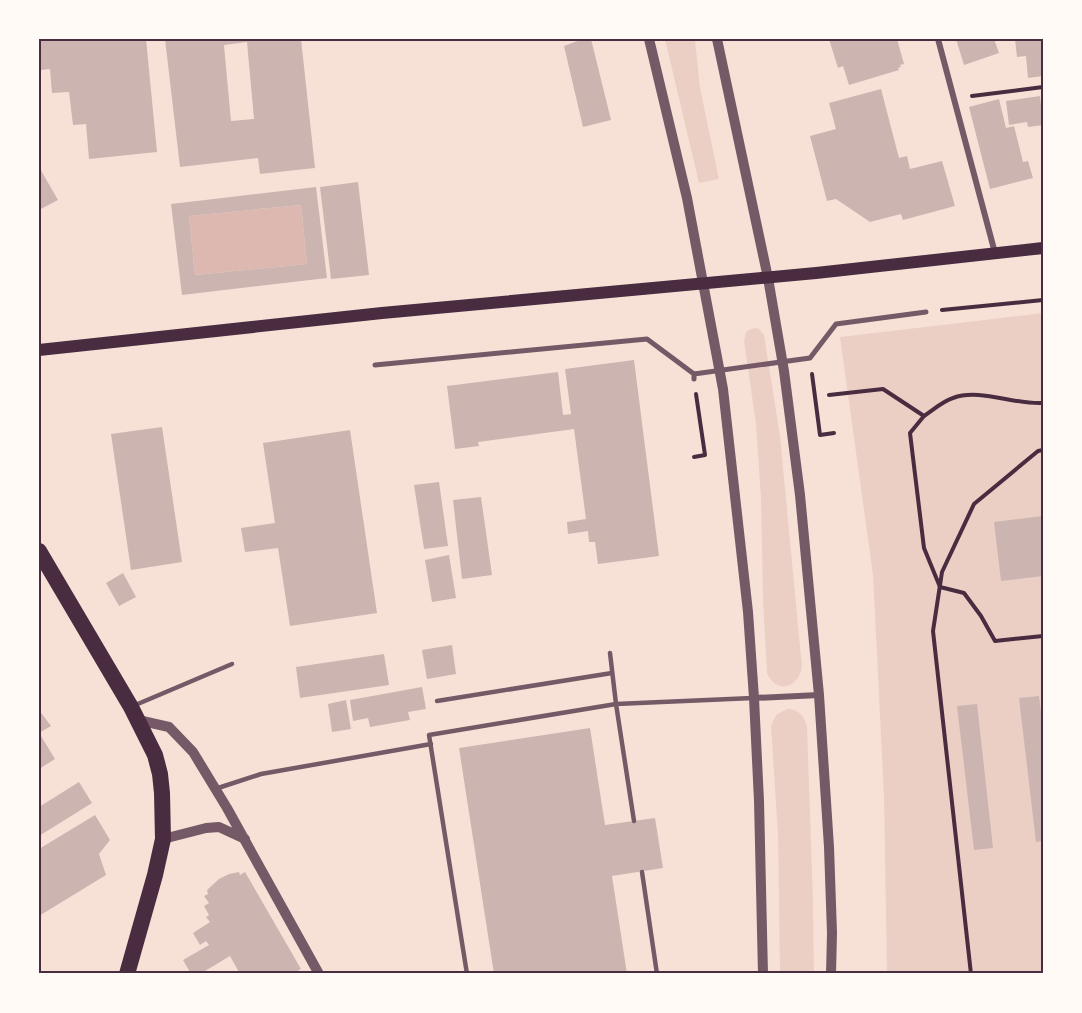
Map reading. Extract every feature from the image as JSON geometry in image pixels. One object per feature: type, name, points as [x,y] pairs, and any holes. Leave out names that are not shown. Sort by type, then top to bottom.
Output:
[{"type":"highway","points":[[39,551],[134,713],[155,755],[160,774],[163,839],[127,974]]},
{"type":"main road","points":[[39,350],[382,313],[768,278],[1043,248]]},
{"type":"street","points":[[649,39],[687,198],[723,389],[748,612],[754,698],[763,974]]},
{"type":"street","points":[[717,39],[768,278],[784,371],[797,473],[819,695],[829,847],[831,974]]},
{"type":"street","points":[[938,39],[995,253]]},
{"type":"street","points":[[375,365],[646,339],[694,376],[810,358],[836,324],[926,312]]},
{"type":"street","points":[[754,698],[819,695]]},
{"type":"street","points":[[134,713],[169,727],[193,752],[245,839],[319,974]]},
{"type":"street","points":[[163,839],[219,827],[245,839]]},
{"type":"lane","points":[[610,653],[634,821]]},
{"type":"lane","points":[[134,713],[232,664]]},
{"type":"lane","points":[[437,701],[612,673]]},
{"type":"lane","points":[[467,974],[429,735],[616,704],[754,698]]},
{"type":"lane","points":[[215,789],[261,774],[431,744]]},
{"type":"lane","points":[[642,872],[657,974]]},
{"type":"path","points":[[955,98],[1043,87]]},
{"type":"path","points":[[926,312],[1043,300]]},
{"type":"path","points":[[810,358],[820,435],[834,433]]},
{"type":"path","points":[[694,376],[705,455],[694,457]]},
{"type":"path","points":[[829,395],[883,389],[924,416]]},
{"type":"path","points":[[940,587],[924,549],[910,434],[924,416],[950,398],[968,394],[1030,404],[1043,403]]},
{"type":"path","points":[[971,974],[933,632],[942,572],[974,504],[1038,451],[1043,450]]},
{"type":"path","points":[[940,587],[964,593],[995,640],[1043,636]]},
{"type":"shaded area","points":[[665,39],[695,39],[700,88],[719,179],[699,183]]},
{"type":"shaded area","points":[[301,205],[307,264],[195,275],[189,216]]},
{"type":"shaded area","points":[[1043,313],[1043,974],[887,974],[884,796],[873,575],[840,337]]},
{"type":"shaded area","points":[[756,328],[764,335],[780,436],[802,667],[796,680],[786,686],[776,684],[767,673],[756,424],[744,341],[746,332]]},
{"type":"shaded area","points":[[787,709],[800,713],[807,726],[814,974],[780,974],[778,834],[771,726],[776,715]]},
{"type":"building","points":[[39,39],[146,39],[157,152],[89,159],[86,124],[73,125],[69,92],[52,93],[50,69],[40,70]]},
{"type":"building","points":[[165,39],[301,39],[315,168],[260,174],[258,158],[180,167]],"holes":[[[247,42],[254,119],[231,121],[224,45]]]},
{"type":"building","points":[[583,39],[591,39],[611,120],[583,127],[564,46]]},
{"type":"building","points":[[829,39],[897,39],[904,64],[900,65],[899,70],[849,85],[843,66],[838,68]]},
{"type":"building","points":[[956,39],[994,39],[999,53],[964,65]]},
{"type":"building","points":[[1015,39],[1043,39],[1043,76],[1028,78],[1026,56],[1017,57]]},
{"type":"building","points":[[881,89],[899,158],[907,156],[910,169],[942,161],[955,206],[903,220],[901,214],[870,222],[836,199],[827,201],[810,136],[836,129],[829,103]]},
{"type":"building","points":[[1040,96],[1043,125],[1028,127],[1027,122],[1009,125],[1006,101]]},
{"type":"building","points":[[999,99],[1006,128],[1014,126],[1023,162],[1028,161],[1033,178],[990,189],[969,107]]},
{"type":"building","points":[[39,167],[58,200],[39,210]]},
{"type":"building","points":[[358,182],[369,275],[331,279],[320,187]]},
{"type":"building","points":[[316,187],[327,278],[182,295],[171,204]],"holes":[[[301,205],[307,264],[195,275],[189,216]]]},
{"type":"building","points":[[634,360],[659,556],[598,564],[595,542],[589,542],[588,531],[568,534],[567,522],[586,519],[574,429],[478,442],[479,446],[455,449],[447,386],[558,372],[563,415],[571,414],[565,369]]},
{"type":"building","points":[[162,427],[182,562],[131,570],[111,434]]},
{"type":"building","points":[[350,430],[377,613],[290,626],[278,548],[245,552],[241,528],[275,523],[263,443]]},
{"type":"building","points":[[439,482],[448,546],[424,549],[414,485]]},
{"type":"building","points":[[481,497],[492,575],[462,579],[453,500]]},
{"type":"building","points":[[1043,516],[1043,576],[1001,581],[994,522]]},
{"type":"building","points":[[449,555],[456,598],[432,602],[425,560]]},
{"type":"building","points":[[123,573],[136,597],[119,606],[106,583]]},
{"type":"building","points":[[452,645],[456,674],[427,679],[422,650]]},
{"type":"building","points":[[384,654],[389,685],[300,698],[296,667]]},
{"type":"building","points":[[422,687],[426,709],[408,712],[410,720],[370,727],[368,718],[353,721],[350,700]]},
{"type":"building","points":[[1039,696],[1043,728],[1043,841],[1036,842],[1019,698]]},
{"type":"building","points":[[346,700],[351,729],[332,732],[328,704]]},
{"type":"building","points":[[977,704],[993,848],[974,850],[957,706]]},
{"type":"building","points":[[39,710],[51,726],[39,733]]},
{"type":"building","points":[[590,728],[605,825],[655,818],[663,868],[612,876],[627,974],[494,974],[459,748]]},
{"type":"building","points":[[41,736],[55,759],[39,769],[39,737]]},
{"type":"building","points":[[79,782],[92,803],[39,836],[39,807]]},
{"type":"building","points":[[95,815],[110,840],[99,854],[106,875],[39,916],[39,849]]},
{"type":"building","points":[[239,872],[240,875],[245,872],[301,969],[292,974],[240,974],[230,956],[200,974],[191,974],[183,960],[209,945],[206,941],[200,945],[193,933],[210,922],[206,917],[209,915],[204,906],[209,903],[204,896],[219,879]]}]
